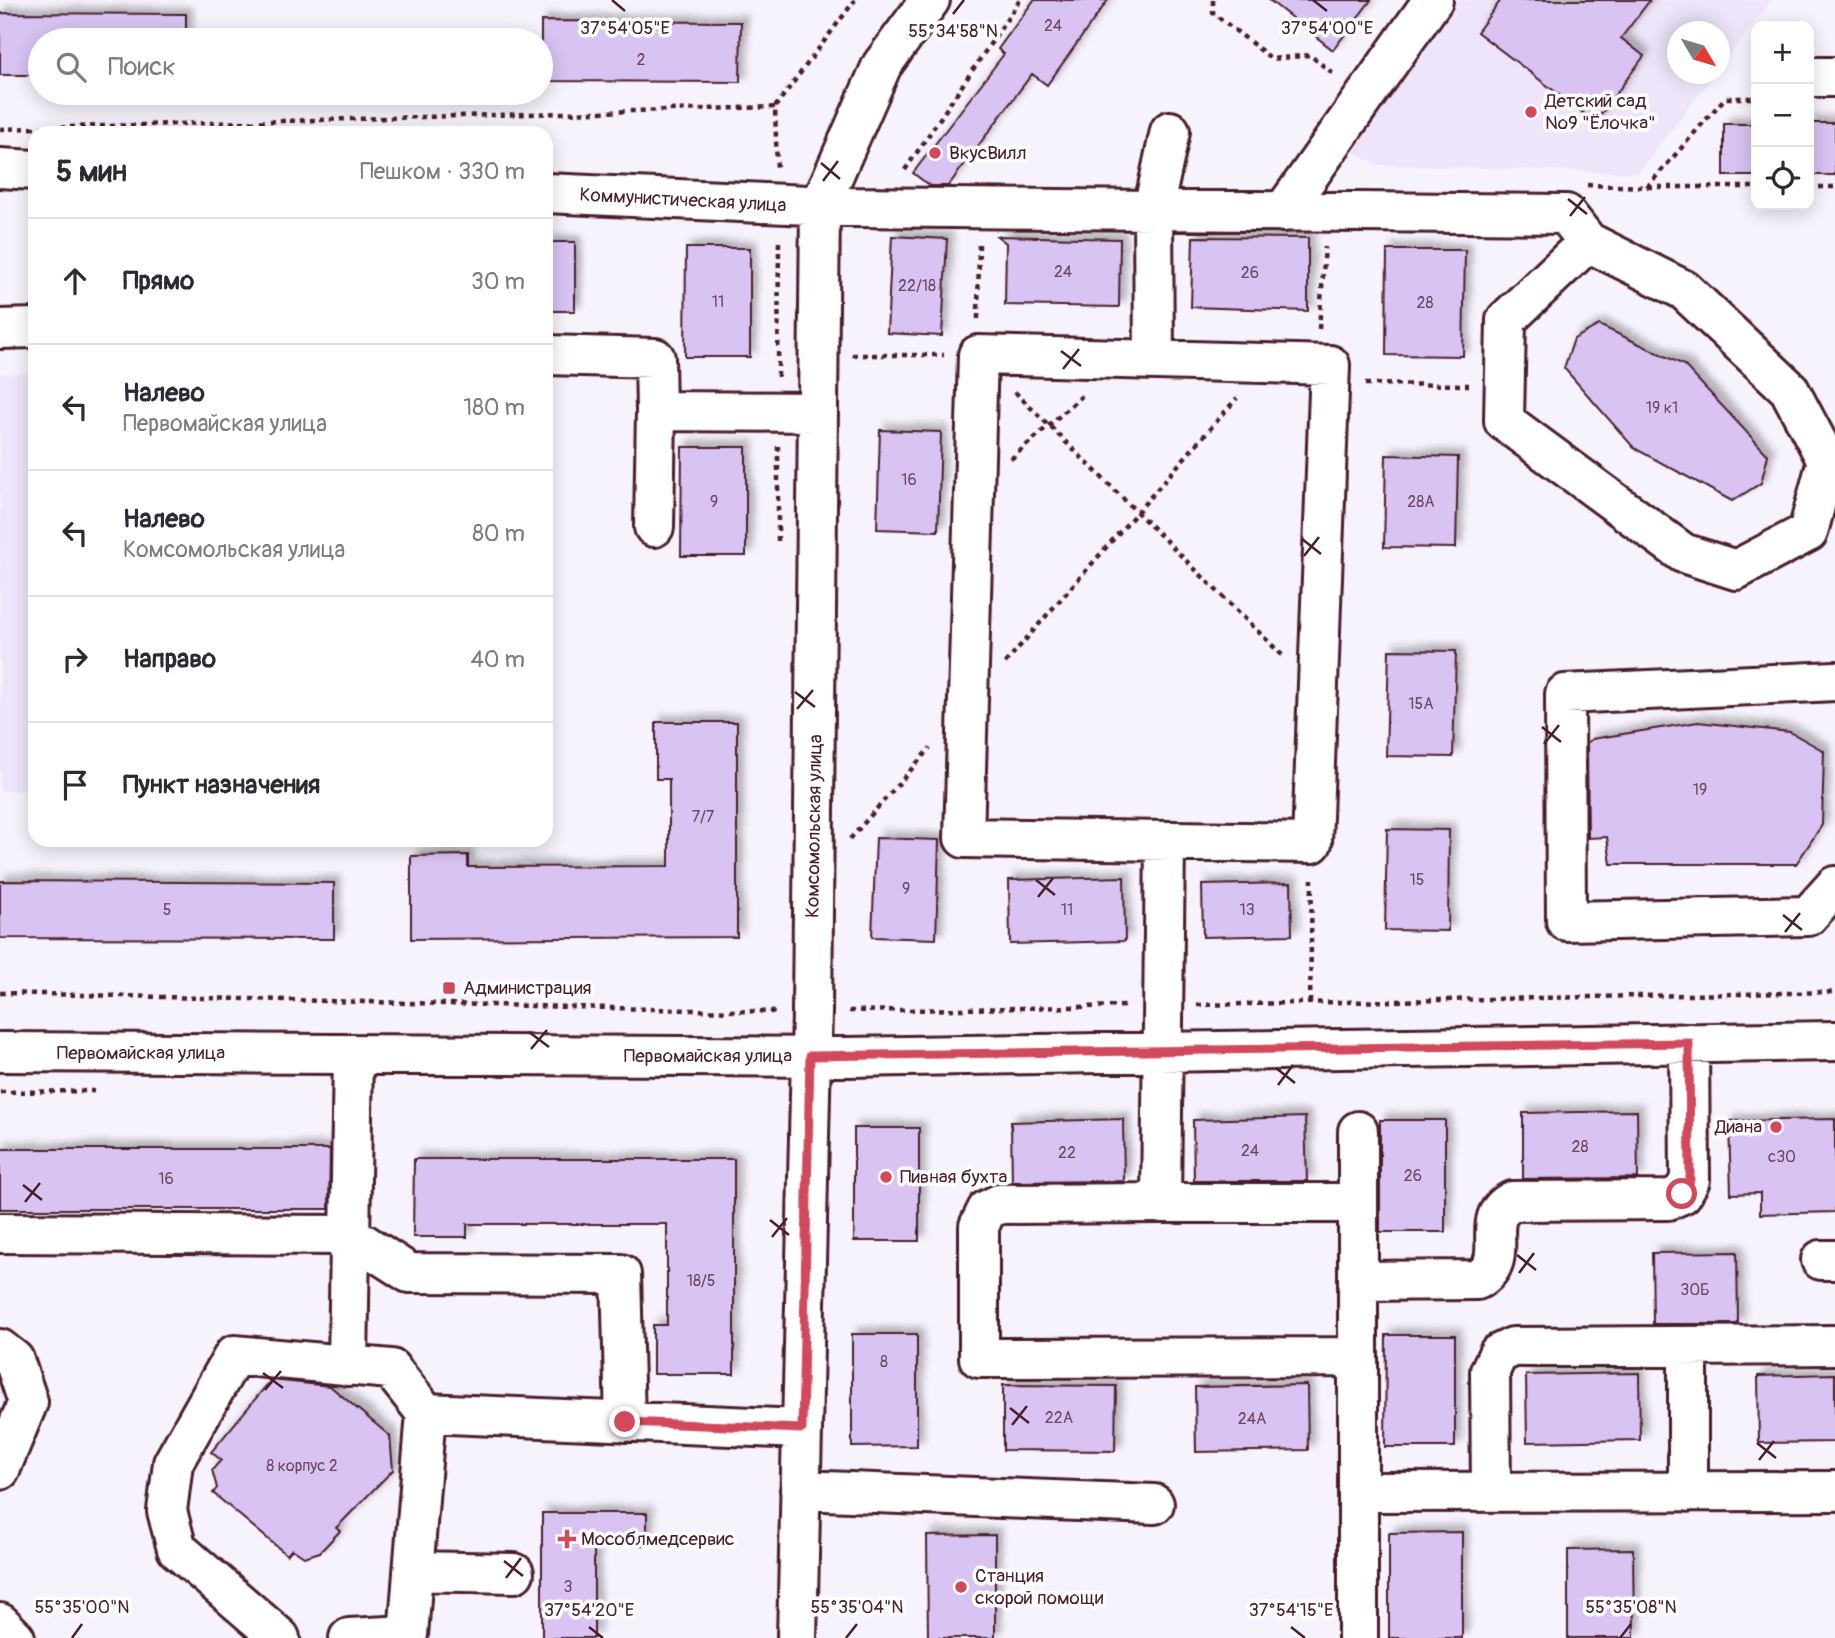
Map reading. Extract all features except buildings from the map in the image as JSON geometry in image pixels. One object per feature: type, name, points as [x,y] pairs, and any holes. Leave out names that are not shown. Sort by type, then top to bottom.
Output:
[{"type":"street","name":"Комсомольская улица","points":[[797,1638],[810,1056],[820,206],[882,65],[930,0]]},
{"type":"street","points":[[1283,212],[1360,88],[1433,0]]},
{"type":"street","points":[[1814,77],[1835,77]]},
{"type":"street","points":[[1138,360],[1153,210],[1170,131]]},
{"type":"street","points":[[0,169],[28,170]]},
{"type":"street","name":"Коммунистическая улица","points":[[553,193],[820,206],[1566,214],[1588,242]]},
{"type":"street","points":[[1588,242],[1684,290],[1789,389],[1827,461],[1821,539],[1736,570],[1683,553],[1504,421],[1504,386],[1506,320],[1588,242]]},
{"type":"street","points":[[0,329],[28,328]]},
{"type":"street","points":[[553,355],[655,358],[654,527]]},
{"type":"street","points":[[978,355],[1138,360],[1267,363],[1323,374],[1318,691],[1312,843],[964,838],[978,355]]},
{"type":"street","points":[[656,411],[818,412]]},
{"type":"street","points":[[1835,681],[1565,694],[1566,921],[1808,916],[1835,886]]},
{"type":"street","points":[[1161,1203],[1161,1006],[1165,841]]},
{"type":"street","name":"Первомайская улица","points":[[0,1052],[810,1056],[1835,1041]]},
{"type":"street","points":[[1358,1280],[1477,1280],[1489,1273],[1495,1262],[1495,1218],[1501,1206],[1512,1201],[1668,1200],[1682,1194],[1690,1180],[1689,1043]]},
{"type":"street","points":[[348,1366],[353,1054]]},
{"type":"street","points":[[1358,1131],[1359,1638]]},
{"type":"street","points":[[1358,1203],[999,1204],[987,1210],[979,1226],[979,1358],[1358,1357]]},
{"type":"street","points":[[0,1233],[350,1235],[409,1273],[621,1274],[625,1422]]},
{"type":"street","points":[[1688,1346],[1688,1492]]},
{"type":"street","points":[[1491,1492],[1490,1371],[1498,1354],[1513,1347],[1835,1346]]},
{"type":"street","points":[[0,1349],[14,1360],[28,1402],[0,1470]]},
{"type":"street","points":[[280,1638],[177,1549],[167,1511],[173,1463],[234,1355],[391,1369],[426,1413],[408,1635],[349,1638]]},
{"type":"street","points":[[426,1413],[802,1429]]},
{"type":"street","points":[[800,1490],[1154,1504]]},
{"type":"street","points":[[1358,1492],[1835,1491]]},
{"type":"street","points":[[413,1571],[514,1573]]},
{"type":"street","points":[[0,1623],[15,1638]]},
{"type":"path","points":[[779,204],[775,107],[855,0]]},
{"type":"path","points":[[900,174],[909,167],[1020,0]]},
{"type":"path","points":[[1213,0],[1213,13],[1272,59],[1310,55],[1360,88]]},
{"type":"path","points":[[1647,187],[1725,98],[1751,98]]},
{"type":"path","points":[[106,126],[775,107]]},
{"type":"path","points":[[0,129],[28,128]]},
{"type":"path","points":[[1577,184],[1751,187]]},
{"type":"path","points":[[1814,187],[1835,187]]},
{"type":"path","points":[[978,355],[980,209]]},
{"type":"path","points":[[1327,212],[1323,374],[1504,386]]},
{"type":"path","points":[[851,342],[851,369]]},
{"type":"path","points":[[851,355],[978,355],[1318,691]]},
{"type":"path","points":[[974,493],[1049,425],[1138,360]]},
{"type":"path","points":[[1003,664],[1267,363]]},
{"type":"path","points":[[849,827],[849,841],[931,747]]},
{"type":"path","points":[[1310,1003],[1312,843]]},
{"type":"path","points":[[849,999],[849,1013],[1835,992]]},
{"type":"path","points":[[0,993],[776,1012]]},
{"type":"shaded area","name":"Детский сад №9 \"Ёлочка\"","points":[[1458,0],[1772,0],[1756,21],[1751,21],[1751,27],[1730,54],[1730,21],[1667,21],[1667,84],[1707,84],[1638,173],[1378,165],[1349,150]]},
{"type":"shaded area","points":[[28,373],[28,791],[0,791],[0,374]]},
{"type":"place","name":"Детский сад №9 \"Ёлочка\"","points":[[1531,112]]},
{"type":"place","name":"ВкусВилл","points":[[935,153]]},
{"type":"place","name":"Администрация","points":[[449,988]]},
{"type":"place","name":"Диана","points":[[1776,1127]]},
{"type":"place","name":"Пивная бухта","points":[[886,1177]]},
{"type":"place","name":"Мособлмедсервис","points":[[567,1539]]},
{"type":"place","name":"Станция скорой помощи","points":[[961,1587]]},
{"type":"route","points":[[625,1422],[802,1429],[810,1056],[1689,1043],[1690,1180],[1682,1194]]}]
